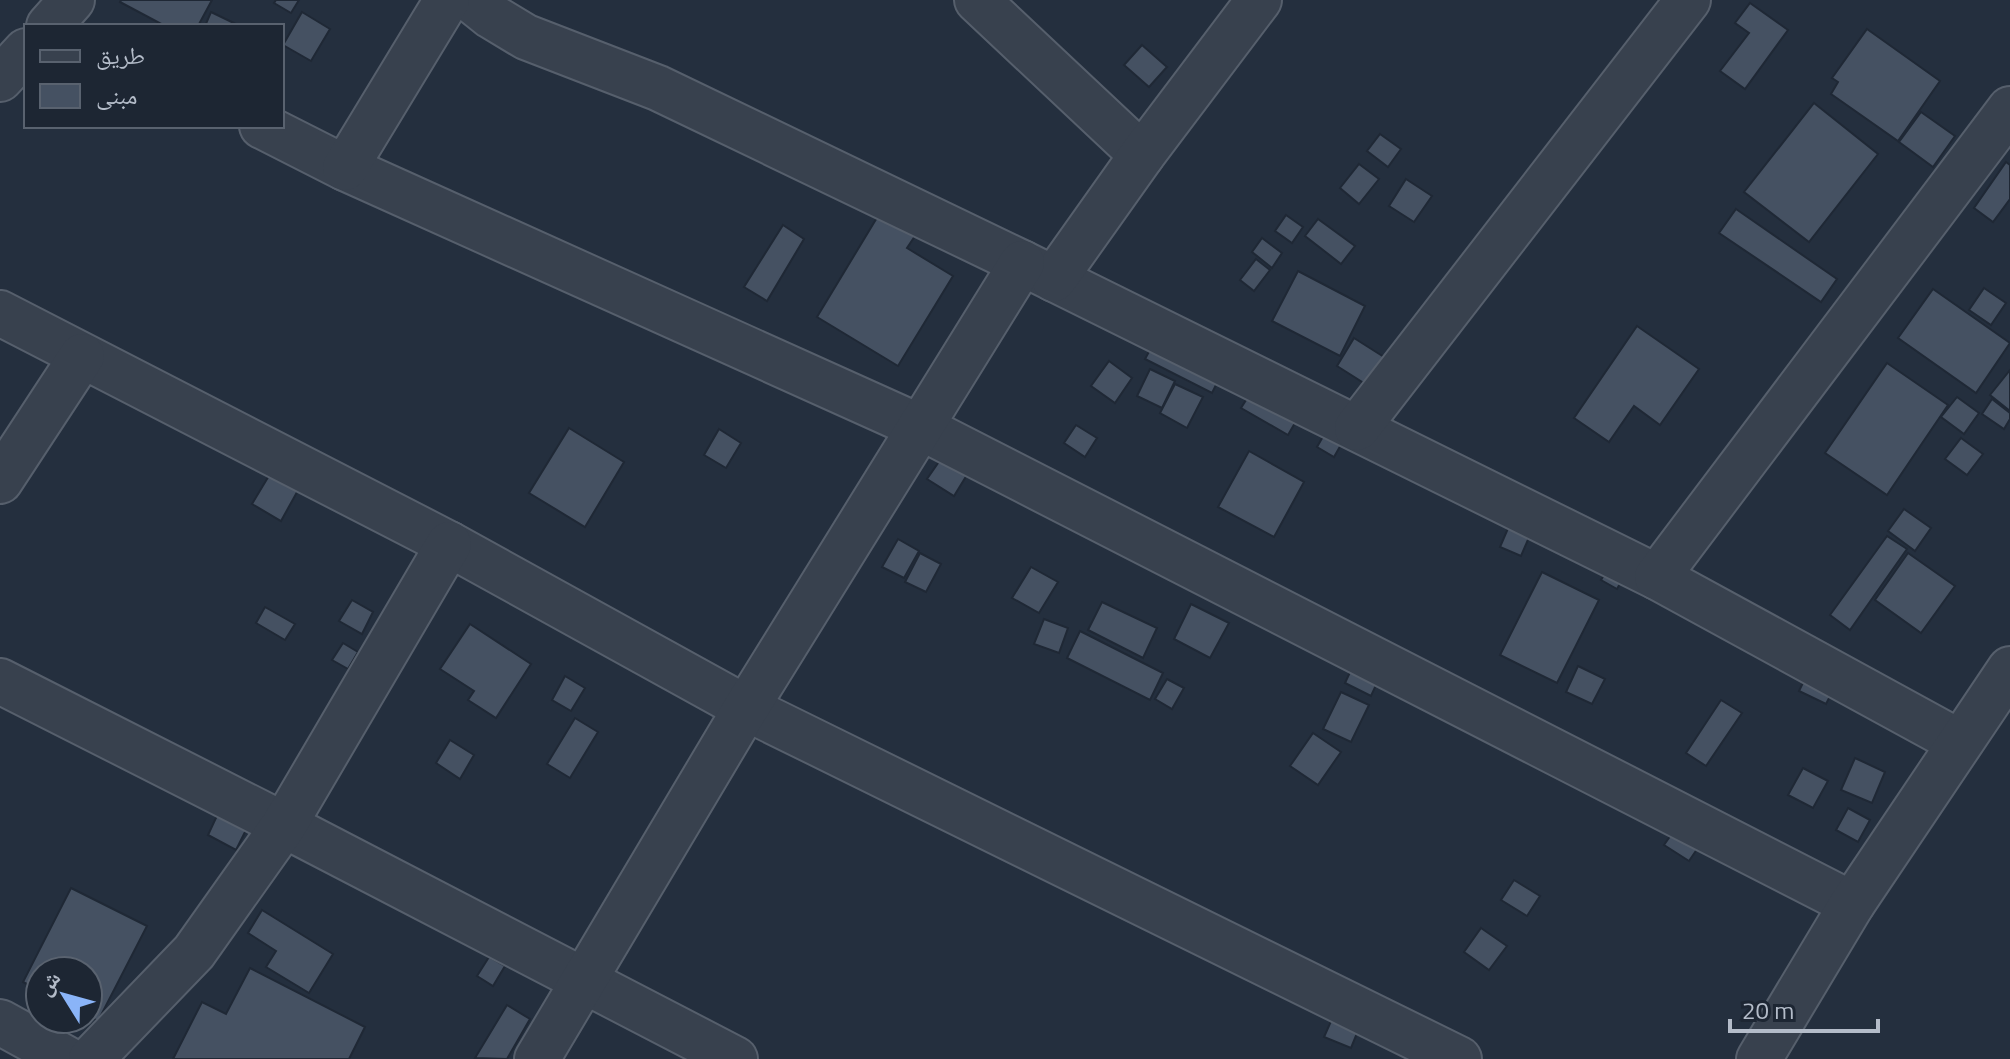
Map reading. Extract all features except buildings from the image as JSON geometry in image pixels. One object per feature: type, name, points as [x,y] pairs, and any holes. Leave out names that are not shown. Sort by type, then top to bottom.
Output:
[{"type":"street","points":[[345,168],[447,0]]},
{"type":"street","points":[[471,0],[526,37],[658,88],[1038,271],[1657,577],[1982,728]]},
{"type":"street","points":[[977,0],[1142,155]]},
{"type":"street","points":[[537,1059],[746,708],[920,427],[1038,271],[1142,155],[1259,0]]},
{"type":"street","points":[[1357,428],[1688,0]]},
{"type":"street","points":[[0,79],[24,55]]},
{"type":"street","points":[[1657,577],[2010,109]]},
{"type":"street","points":[[266,128],[345,168],[920,427],[1852,904]]},
{"type":"street","points":[[0,313],[449,544],[746,708],[1459,1059]]},
{"type":"street","points":[[0,481],[82,356]]},
{"type":"street","points":[[91,1059],[194,952],[284,825],[449,544]]},
{"type":"street","points":[[1759,1059],[1852,904],[1982,728],[2010,669]]},
{"type":"street","points":[[0,681],[735,1059]]},
{"type":"street","points":[[0,1022],[67,1059]]}]
